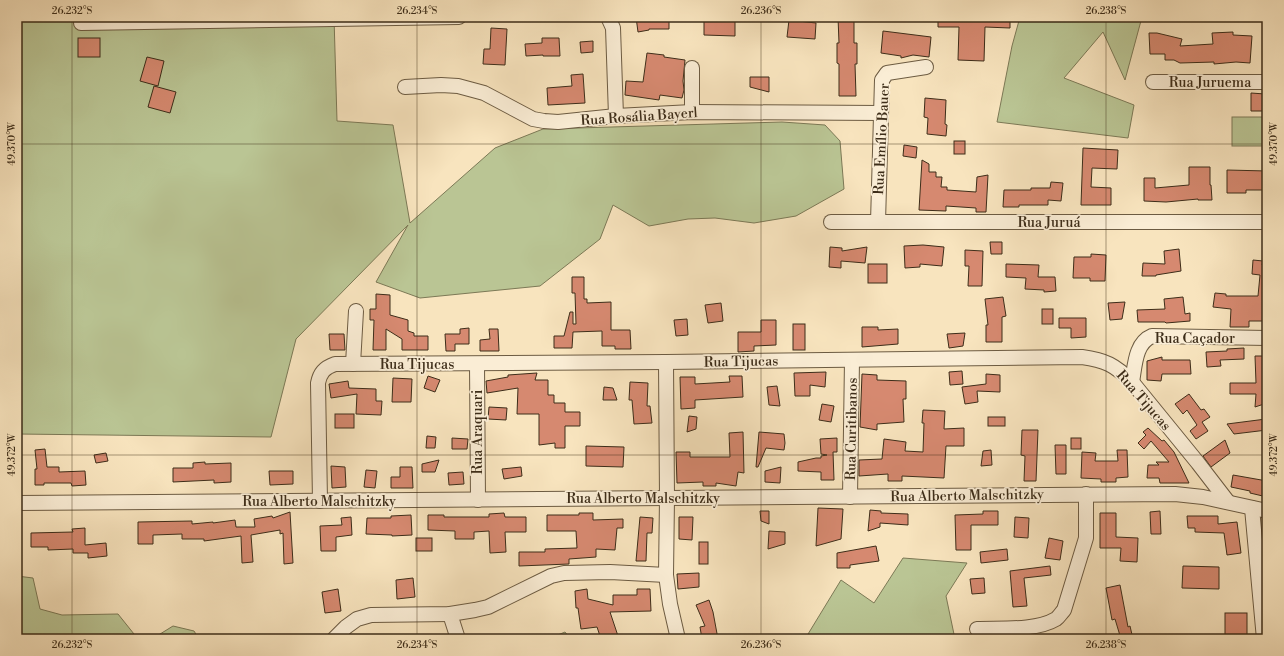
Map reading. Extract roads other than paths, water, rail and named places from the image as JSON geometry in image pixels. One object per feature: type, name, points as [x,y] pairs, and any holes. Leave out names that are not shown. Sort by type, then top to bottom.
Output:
[{"type":"street","points":[[81,23],[460,17]]},
{"type":"street","points":[[608,17],[613,28],[616,116]]},
{"type":"street","name":"Rua Emílio Bauer","points":[[878,222],[882,80],[887,73],[926,67]]},
{"type":"street","points":[[692,68],[692,112]]},
{"type":"street","name":"Rua Juruema","points":[[1153,82],[1267,82]]},
{"type":"street","name":"Rua Rosália Bayerl","points":[[405,87],[441,85],[458,86],[484,92],[533,119],[558,122],[616,116],[692,112],[881,114]]},
{"type":"street","name":"Rua Juruá","points":[[831,222],[1267,222]]},
{"type":"street","points":[[353,364],[356,311]]},
{"type":"street","name":"Rua Caçador","points":[[1132,382],[1138,349],[1147,338],[1152,336],[1267,338]]},
{"type":"street","name":"Rua Tijucas","points":[[320,501],[319,376],[322,371],[334,364],[477,364],[1082,357],[1094,358],[1113,365],[1120,370],[1132,382],[1228,502]]},
{"type":"street","name":"Rua Curitibanos","points":[[850,497],[852,360]]},
{"type":"street","points":[[666,362],[666,575],[670,604],[678,639]]},
{"type":"street","name":"Rua Araquari","points":[[477,364],[478,500]]},
{"type":"street","points":[[977,629],[1013,633],[1045,624],[1056,619],[1064,610],[1086,538],[1086,494]]},
{"type":"street","name":"Rua Alberto Malschitzky","points":[[17,503],[1175,494],[1203,497],[1267,511]]},
{"type":"street","points":[[1252,508],[1264,639]]},
{"type":"street","points":[[335,639],[346,627],[357,619],[371,615],[450,614],[475,610],[488,607],[551,576],[564,573],[610,572],[666,575]]},
{"type":"street","points":[[450,614],[458,639]]}]
